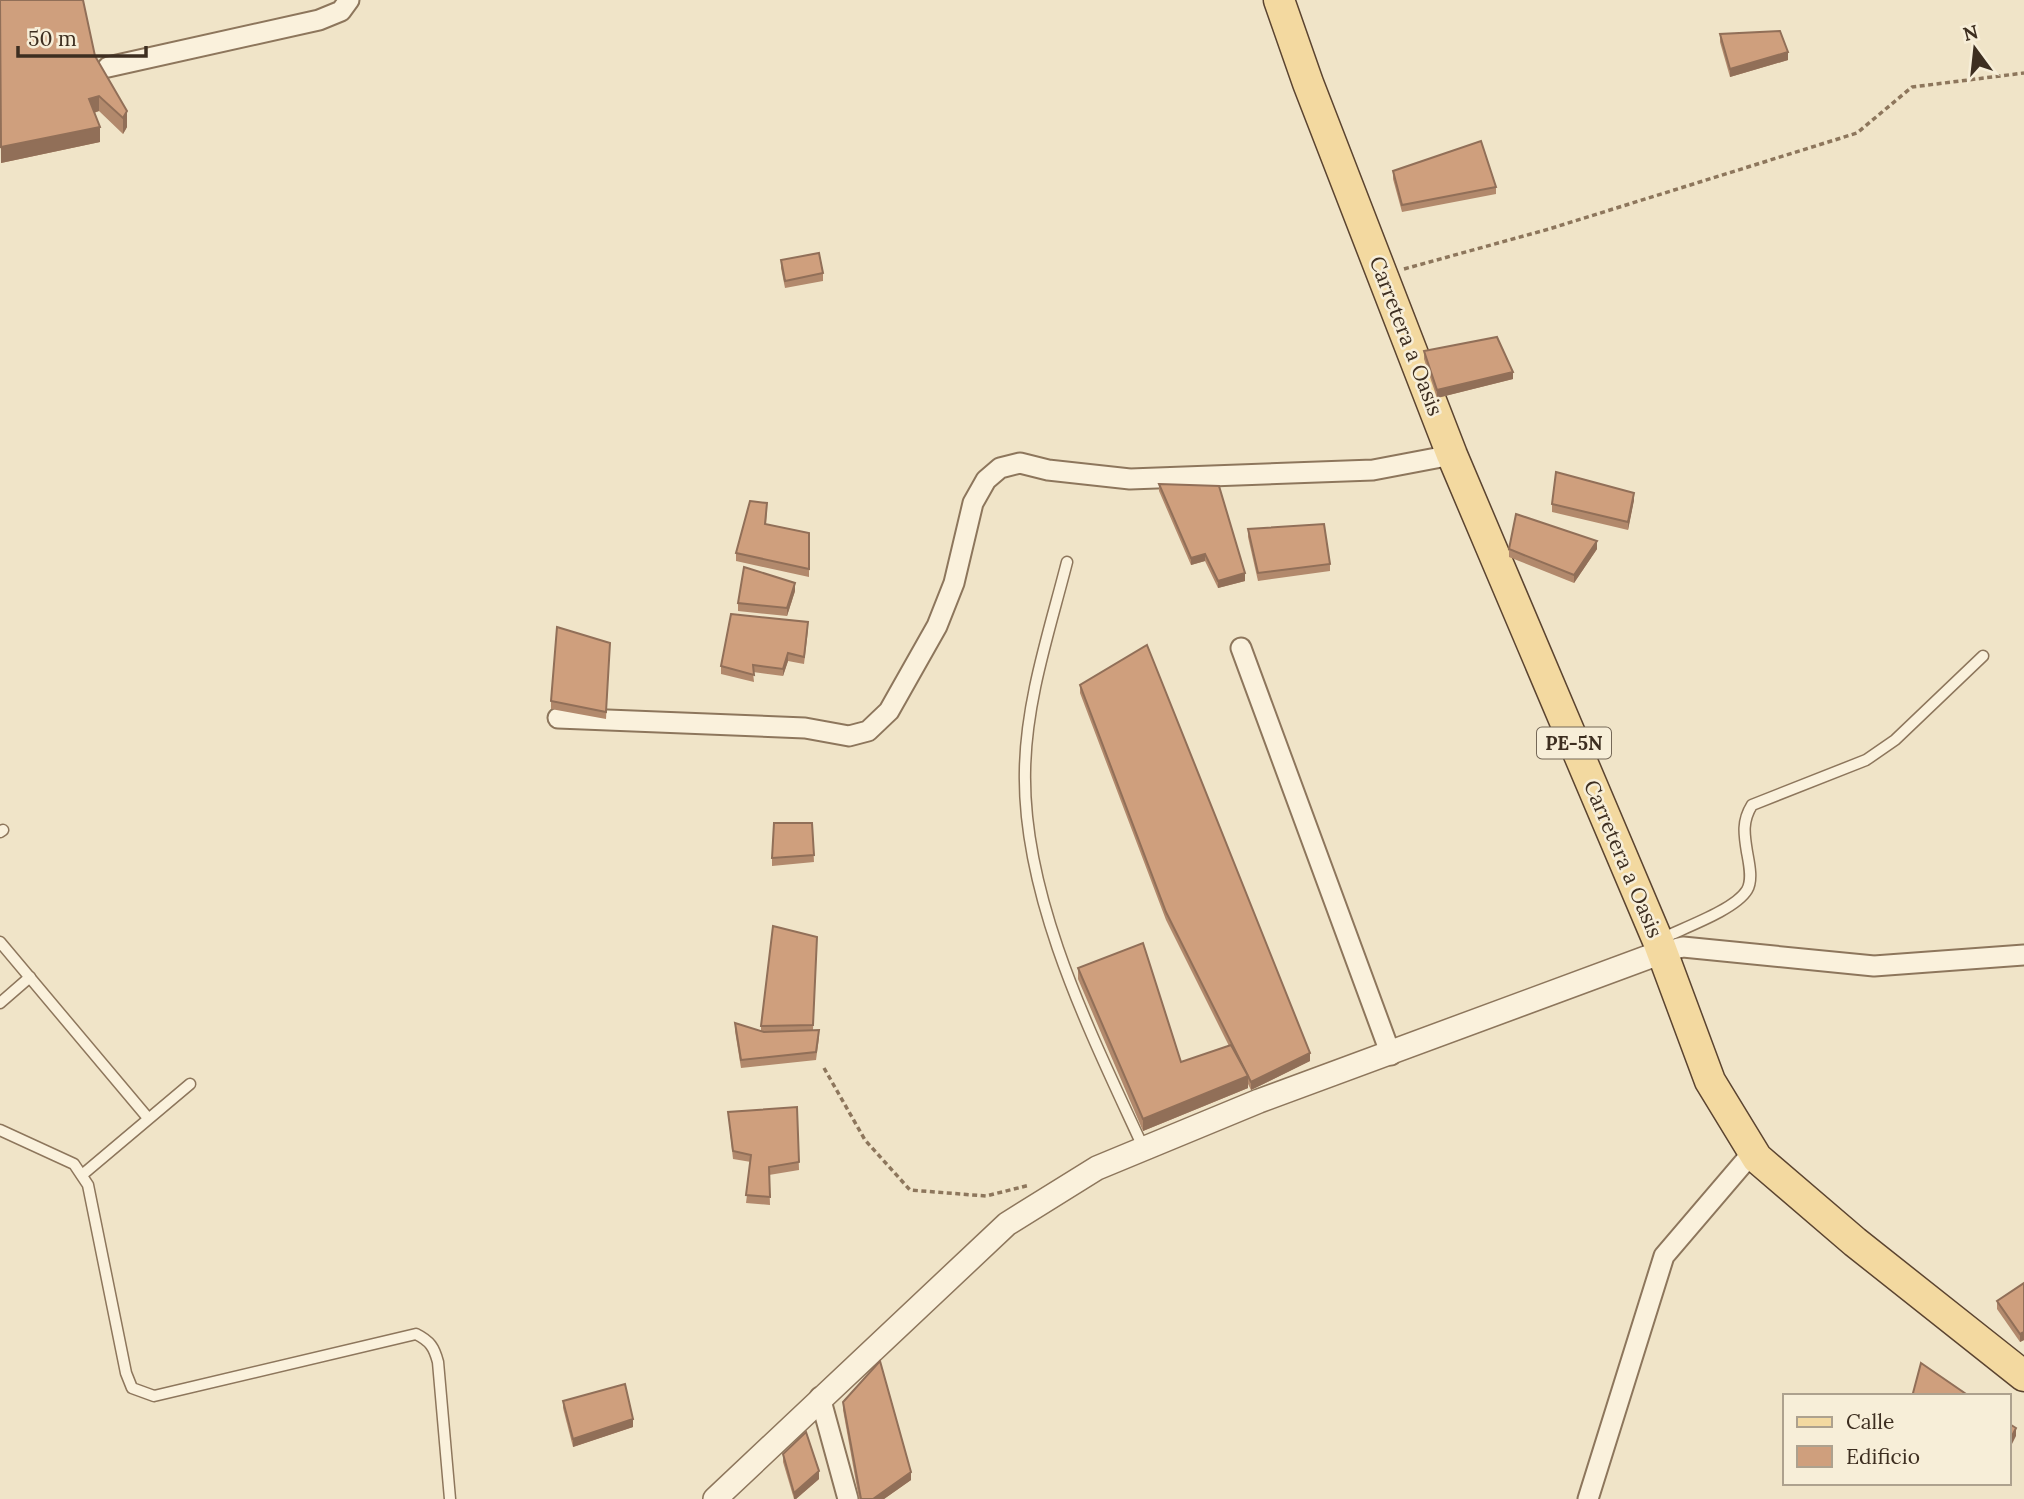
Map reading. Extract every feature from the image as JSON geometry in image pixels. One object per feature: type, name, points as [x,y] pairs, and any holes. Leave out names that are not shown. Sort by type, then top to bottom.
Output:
[{"type":"main road","name":"Carretera a Oasis","points":[[1279,0],[1308,83],[1452,455],[1660,946],[1710,1082],[1752,1153],[1855,1242],[2024,1376]]},
{"type":"street","points":[[108,67],[319,20],[341,11],[349,0]]},
{"type":"street","points":[[558,718],[805,728],[849,736],[868,731],[889,711],[937,626],[954,583],[973,503],[986,480],[1000,468],[1020,463],[1048,470],[1130,479],[1373,470],[1452,455]]},
{"type":"street","points":[[1241,648],[1391,1055]]},
{"type":"street","points":[[715,1499],[820,1397],[1007,1224],[1097,1168],[1143,1147],[1391,1055],[1660,946],[1874,966],[2024,955]]},
{"type":"street","points":[[1590,1498],[1664,1256],[1752,1153]]},
{"type":"street","points":[[820,1397],[848,1499]]},
{"type":"lane","points":[[1067,562],[1036,682],[1025,769],[1030,844],[1069,983],[1143,1147]]},
{"type":"lane","points":[[1660,946],[1730,905],[1748,890],[1751,870],[1744,834],[1744,817],[1752,805],[1866,760],[1895,740],[1983,656]]},
{"type":"lane","points":[[0,942],[148,1118]]},
{"type":"lane","points":[[0,1003],[30,977]]},
{"type":"lane","points":[[82,1175],[190,1084]]},
{"type":"lane","points":[[0,1130],[74,1164],[88,1185],[125,1373],[132,1388],[154,1396],[402,1335],[416,1334],[428,1340],[435,1349],[438,1362],[450,1499]]},
{"type":"path","points":[[1382,275],[1549,229],[1857,133],[1912,87],[2024,73]]},
{"type":"path","points":[[824,1069],[865,1140],[910,1190],[986,1196],[1035,1184]]},
{"type":"building","points":[[0,0],[83,0],[95,56],[127,111],[123,118],[99,96],[89,99],[100,127],[1,147]]},
{"type":"building","points":[[1780,31],[1788,52],[1730,69],[1720,34]]},
{"type":"building","points":[[1481,141],[1496,187],[1402,205],[1393,171]]},
{"type":"building","points":[[819,253],[823,273],[785,281],[781,260]]},
{"type":"building","points":[[1497,337],[1513,372],[1437,390],[1424,351]]},
{"type":"building","points":[[1556,472],[1634,493],[1628,522],[1552,504]]},
{"type":"building","points":[[1159,484],[1219,486],[1245,573],[1218,581],[1205,554],[1191,558]]},
{"type":"building","points":[[750,501],[767,503],[765,524],[809,533],[809,569],[736,553]]},
{"type":"building","points":[[1516,514],[1597,541],[1574,575],[1509,549]]},
{"type":"building","points":[[1324,524],[1330,564],[1258,573],[1248,529]]},
{"type":"building","points":[[744,567],[795,583],[787,608],[738,603]]},
{"type":"building","points":[[731,614],[808,622],[804,657],[788,653],[783,669],[753,665],[754,675],[721,666]]},
{"type":"building","points":[[557,627],[610,643],[606,712],[551,701]]},
{"type":"building","points":[[1147,645],[1310,1053],[1251,1082],[1166,912],[1080,685]]},
{"type":"building","points":[[774,823],[812,823],[814,855],[772,858]]},
{"type":"building","points":[[773,926],[817,937],[813,1025],[761,1026]]},
{"type":"building","points":[[1143,943],[1181,1062],[1231,1045],[1248,1076],[1143,1119],[1078,968]]},
{"type":"building","points":[[735,1023],[764,1032],[819,1030],[816,1052],[741,1060]]},
{"type":"building","points":[[797,1107],[799,1162],[769,1167],[770,1197],[746,1195],[751,1155],[733,1151],[728,1112]]},
{"type":"building","points":[[2024,1283],[2024,1332],[2020,1334],[1997,1301]]},
{"type":"building","points":[[880,1361],[911,1472],[873,1499],[861,1499],[843,1402]]},
{"type":"building","points":[[1921,1363],[1966,1394],[1914,1394]]},
{"type":"building","points":[[625,1384],[633,1419],[573,1439],[563,1401]]},
{"type":"building","points":[[2010,1424],[2016,1428],[2010,1440]]},
{"type":"building","points":[[806,1432],[819,1471],[794,1493],[783,1454]]}]
